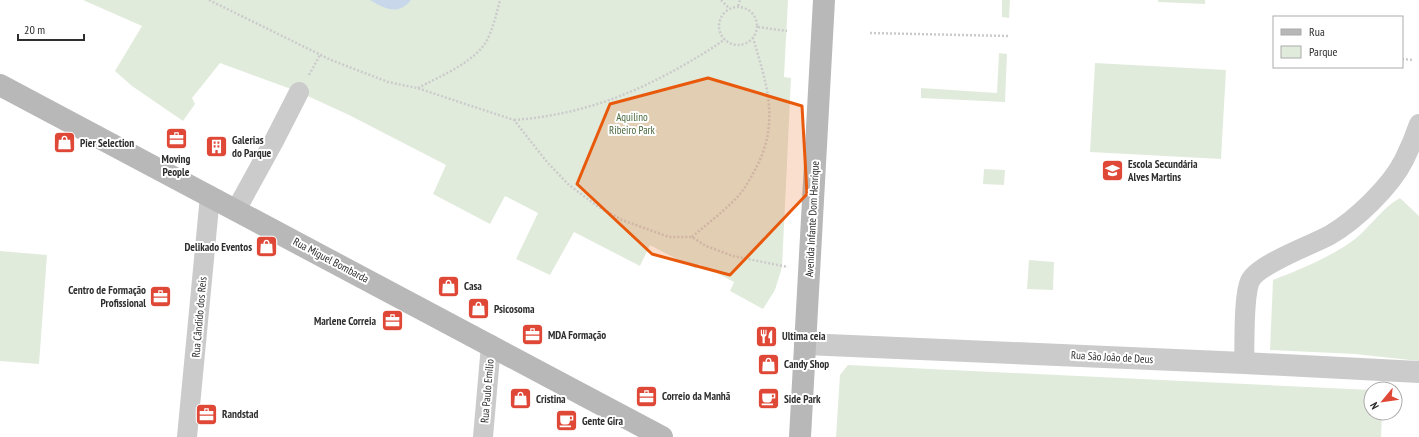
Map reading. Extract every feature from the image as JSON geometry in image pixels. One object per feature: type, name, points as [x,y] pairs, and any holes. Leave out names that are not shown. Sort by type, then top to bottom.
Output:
[{"type":"main road","name":"Avenida Infante Dom Henrique","points":[[800,437],[824,0]]},
{"type":"main road","name":"Rua Miguel Bombarda","points":[[0,85],[662,437]]},
{"type":"street","points":[[236,210],[299,92]]},
{"type":"street","points":[[1244,363],[1247,294],[1250,282],[1256,272],[1331,234],[1351,220],[1374,200],[1391,180],[1404,161],[1419,124]]},
{"type":"street","name":"Rua Cândido dos Reis","points":[[187,437],[210,196]]},
{"type":"street","name":"Rua São João de Deus","points":[[805,344],[1419,372]]},
{"type":"street","name":"Rua Paulo Emílio","points":[[483,437],[491,345]]},
{"type":"path","points":[[209,0],[331,60],[388,82],[417,88],[514,120],[605,103],[634,92],[664,77],[709,51],[724,39]]},
{"type":"path","points":[[417,88],[462,64],[478,51],[489,37],[500,0]]},
{"type":"path","points":[[721,0],[729,8]]},
{"type":"path","points":[[738,6],[740,0]]},
{"type":"path","points":[[738,6],[747,8],[751,11],[757,20],[758,27],[753,38],[742,45],[730,43],[724,39],[719,29],[719,23],[724,12],[729,8],[738,6]]},
{"type":"path","points":[[758,27],[787,31]]},
{"type":"path","points":[[870,33],[1008,36]]},
{"type":"path","points":[[692,237],[728,206],[740,193],[761,158],[770,121],[769,100],[753,38]]},
{"type":"path","points":[[1403,59],[1414,60]]},
{"type":"path","points":[[514,120],[547,162],[569,185],[597,206],[622,220],[669,237],[692,237],[706,246],[733,256],[782,267]]},
{"type":"highlighted area","points":[[708,78],[802,106],[807,194],[730,275],[652,254],[577,184],[610,104]]},
{"type":"green space","name":"Aquilino Ribeiro Park","points":[[83,0],[788,0],[784,77],[791,78],[782,267],[775,290],[763,309],[730,291],[734,282],[699,264],[696,269],[650,245],[640,266],[574,232],[550,275],[516,259],[538,213],[505,196],[490,224],[433,194],[446,165],[349,115],[299,92],[220,63],[192,98],[195,104],[183,121],[132,86],[115,71],[142,26]]},
{"type":"green space","points":[[1002,0],[1010,0],[1009,18],[1002,17]]},
{"type":"green space","points":[[1158,0],[1205,0],[1205,4],[1158,2]]},
{"type":"green space","points":[[999,53],[1007,54],[1005,102],[921,98],[921,88],[997,93]]},
{"type":"green space","points":[[1095,63],[1226,70],[1221,159],[1090,152]]},
{"type":"green space","points":[[984,169],[1005,170],[1004,185],[983,184]]},
{"type":"green space","points":[[1400,198],[1419,216],[1419,361],[1355,354],[1270,350],[1273,280],[1294,272],[1337,251],[1361,234],[1382,212]]},
{"type":"green space","points":[[0,251],[47,255],[39,364],[0,361]]},
{"type":"green space","points":[[1029,260],[1054,262],[1053,290],[1027,289]]},
{"type":"green space","points":[[848,365],[1363,390],[1363,421],[1382,421],[1381,437],[836,437],[840,375]]},
{"type":"water","points":[[370,0],[411,0],[401,8],[391,9]]},
{"type":"place","name":"Moving People","points":[[176,139]]},
{"type":"place","name":"Pier Selection","points":[[64,143]]},
{"type":"place","name":"Galerias do Parque","points":[[216,146]]},
{"type":"place","name":"Escola Secundária Alves Martins","points":[[1113,170]]},
{"type":"place","name":"Delikado Eventos","points":[[267,247]]},
{"type":"place","name":"Casa","points":[[448,286]]},
{"type":"place","name":"Centro de Formação Profissional","points":[[161,296]]},
{"type":"place","name":"Psicosoma","points":[[478,309]]},
{"type":"place","name":"Marlene Correia","points":[[392,321]]},
{"type":"place","name":"MDA Formação","points":[[533,335]]},
{"type":"place","name":"Ultima ceia","points":[[767,336]]},
{"type":"place","name":"Candy Shop","points":[[769,364]]},
{"type":"place","name":"Correio da Manhã","points":[[647,396]]},
{"type":"place","name":"Cristina","points":[[521,399]]},
{"type":"place","name":"Side Park","points":[[768,399]]},
{"type":"place","name":"Randstad","points":[[206,414]]},
{"type":"place","name":"Gente Gira","points":[[567,421]]}]
